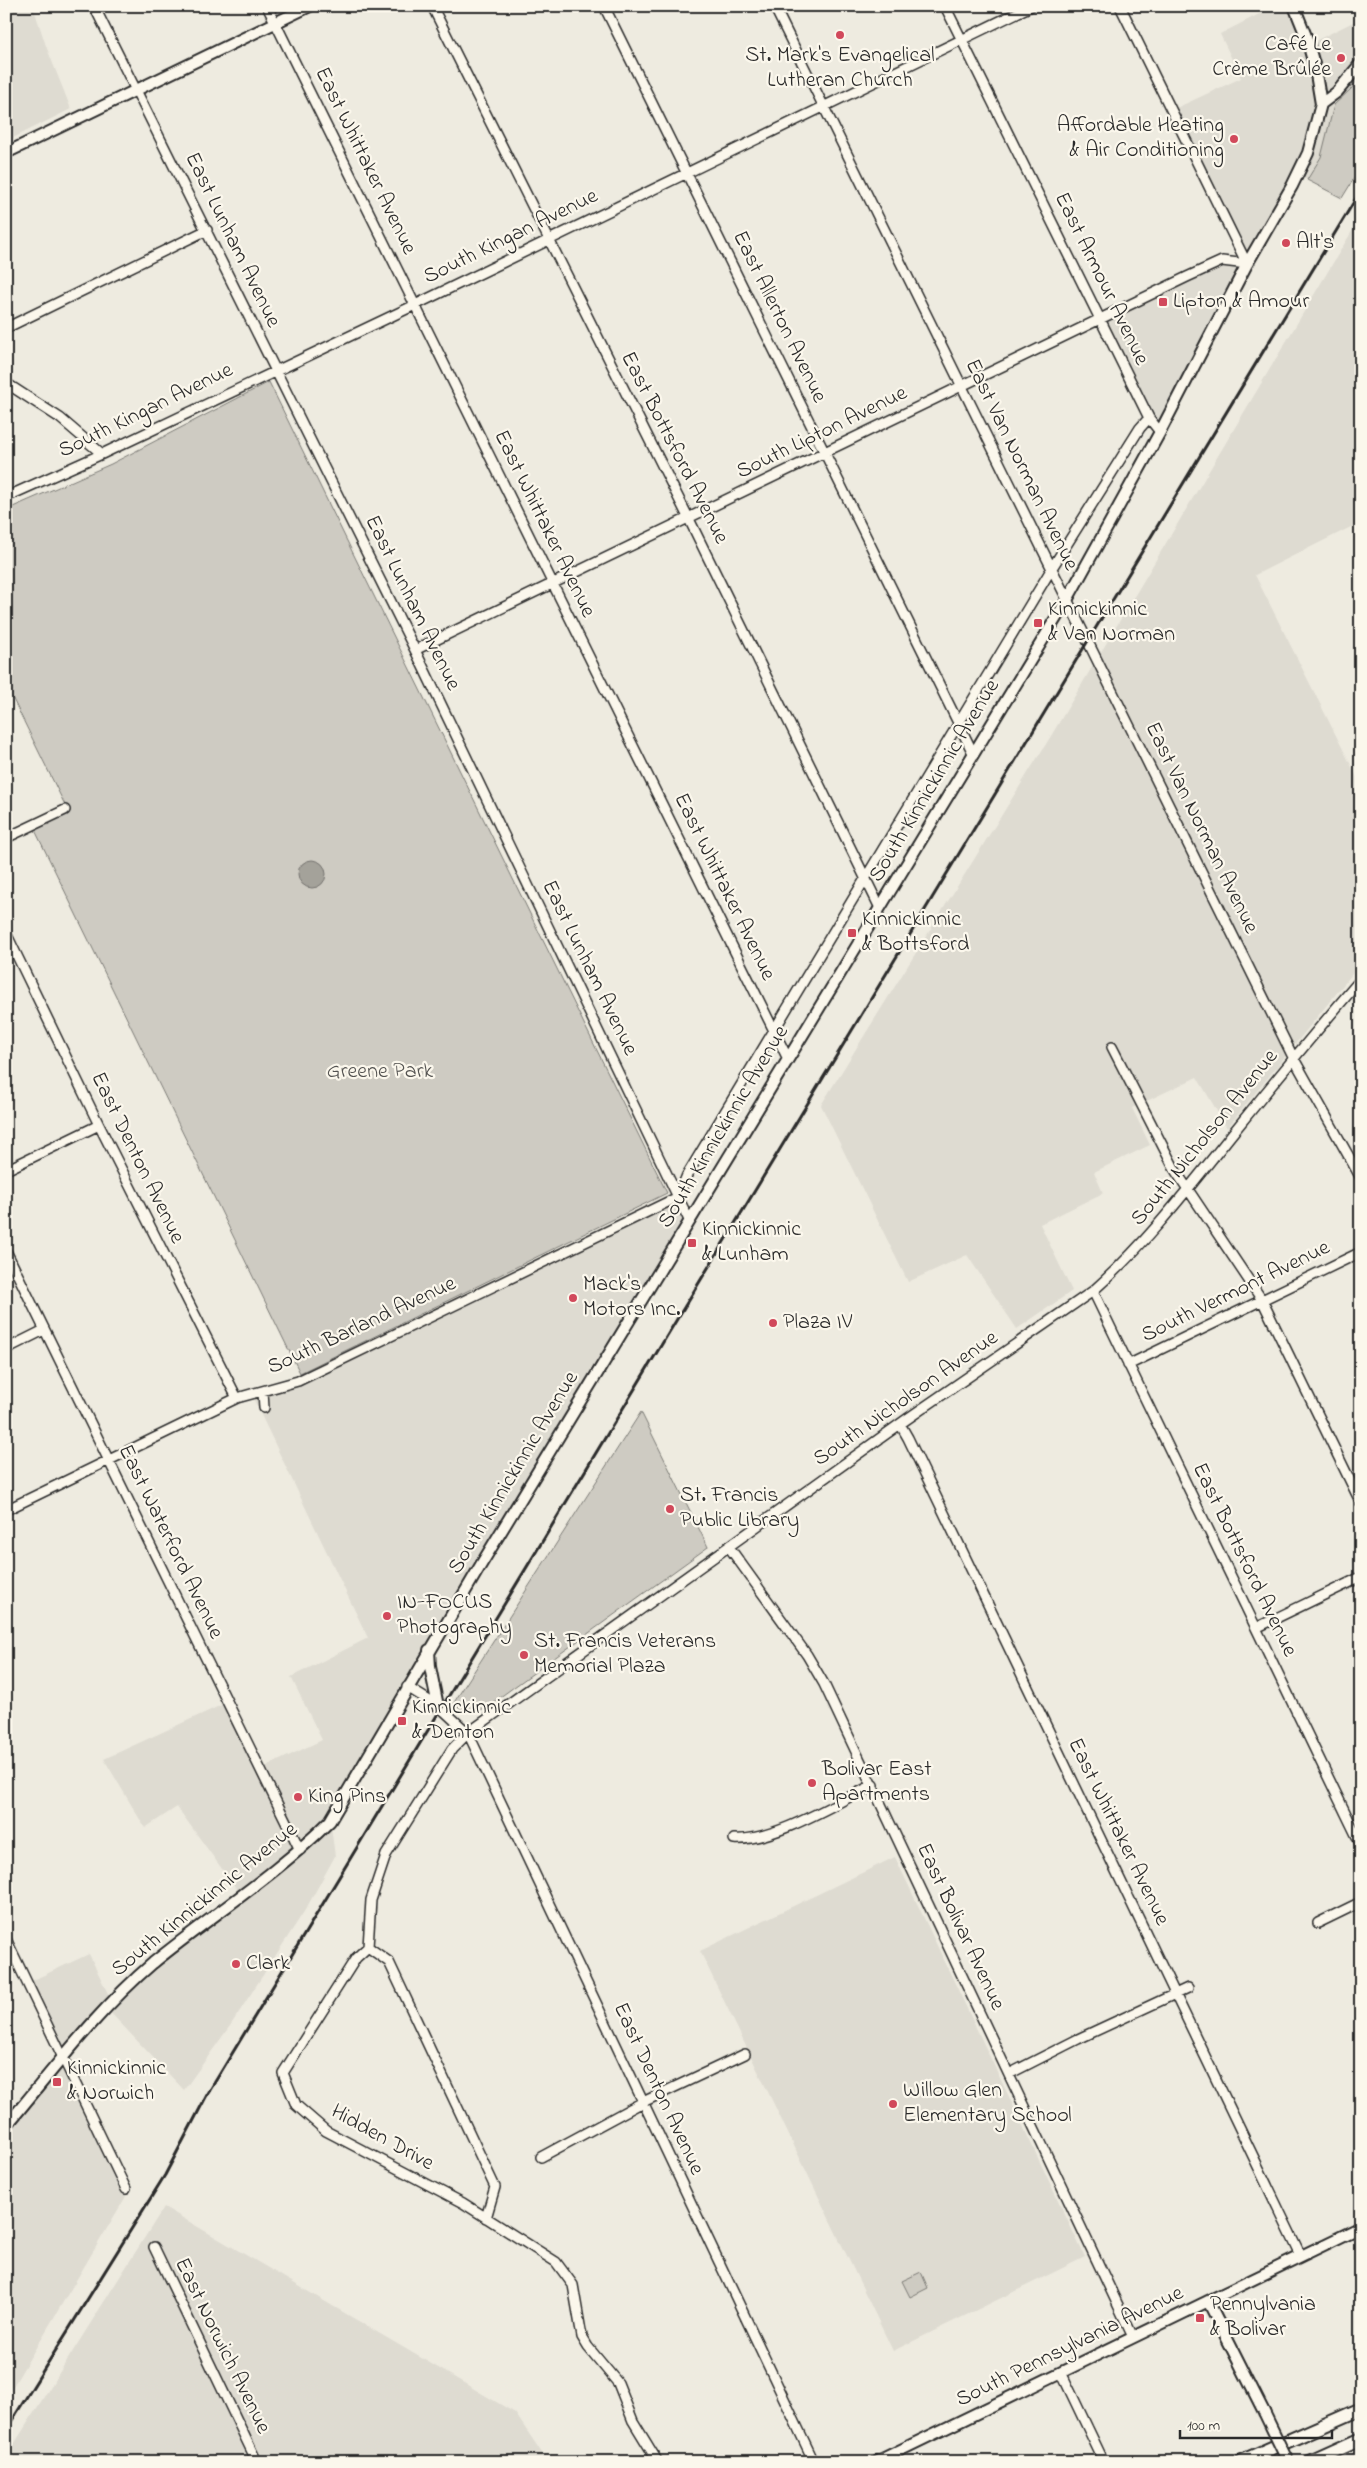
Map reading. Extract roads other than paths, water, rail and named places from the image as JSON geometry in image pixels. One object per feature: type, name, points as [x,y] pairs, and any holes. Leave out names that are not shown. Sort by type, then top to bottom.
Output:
[{"type":"main road","points":[[1240,2462],[1361,2409]]},
{"type":"main road","points":[[1310,2462],[1361,2439]]},
{"type":"street","name":"East Lunham Avenue","points":[[94,6],[416,650],[689,1220]]},
{"type":"street","name":"East Whittaker Avenue","points":[[267,6],[788,1058]]},
{"type":"street","points":[[6,153],[310,6]]},
{"type":"street","name":"East Bottsford Avenue","points":[[432,6],[689,519],[880,908]]},
{"type":"street","name":"East Allerton Avenue","points":[[604,6],[973,753]]},
{"type":"street","name":"East Van Norman Avenue","points":[[774,6],[1294,1059],[1361,1178]]},
{"type":"street","name":"East Armour Avenue","points":[[945,6],[1149,418],[1160,432]]},
{"type":"street","name":"South Kingan Avenue","points":[[6,497],[102,454],[415,305],[1031,6]]},
{"type":"street","points":[[1120,6],[1247,264]]},
{"type":"street","points":[[1294,6],[1306,36],[1315,68],[1321,104],[1337,92],[1361,63]]},
{"type":"street","name":"South Kinnickinnic Avenue","points":[[6,2126],[119,1995],[152,1964],[300,1850],[330,1821],[429,1650],[1067,600],[1160,432],[1247,264],[1292,186],[1308,153],[1321,104]]},
{"type":"street","points":[[6,328],[207,230]]},
{"type":"street","name":"South Lipton Avenue","points":[[416,650],[1222,261],[1247,264]]},
{"type":"street","points":[[6,383],[60,418],[102,454]]},
{"type":"street","name":"South Kinnickinnic Avenue","points":[[678,1197],[686,1175],[1052,568],[1140,428],[1149,418]]},
{"type":"street","points":[[6,838],[65,810]]},
{"type":"street","name":"East Denton Avenue","points":[[6,933],[99,1125],[237,1398]]},
{"type":"street","name":"South Nicholson Avenue","points":[[468,1733],[900,1424],[1093,1291],[1138,1248],[1189,1190],[1361,979]]},
{"type":"street","points":[[1112,1047],[1159,1142],[1262,1300],[1361,1503]]},
{"type":"street","points":[[6,1170],[99,1125]]},
{"type":"street","name":"South Barland Avenue","points":[[6,1510],[237,1398],[298,1381],[678,1197]]},
{"type":"street","name":"East Waterford Avenue","points":[[6,1252],[300,1850]]},
{"type":"street","name":"South Vermont Avenue","points":[[1128,1364],[1361,1252]]},
{"type":"street","name":"East Bottsford Avenue","points":[[1093,1291],[1361,1845]]},
{"type":"street","points":[[6,1349],[44,1330]]},
{"type":"street","points":[[263,1391],[264,1408]]},
{"type":"street","name":"East Whittaker Avenue","points":[[900,1424],[1301,2256]]},
{"type":"street","name":"East Bolivar Avenue","points":[[729,1547],[820,1676],[1133,2337]]},
{"type":"street","points":[[1256,1628],[1361,1577]]},
{"type":"street","points":[[429,1650],[430,1667],[438,1706]]},
{"type":"street","points":[[407,1687],[438,1706],[468,1733],[452,1749],[386,1855],[372,1900],[368,1947],[389,1962],[495,2187],[486,2218]]},
{"type":"street","name":"East Denton Avenue","points":[[468,1733],[814,2462]]},
{"type":"street","points":[[734,1839],[748,1840],[770,1835],[872,1786]]},
{"type":"street","points":[[1318,1923],[1361,1902]]},
{"type":"street","points":[[6,1940],[126,2189]]},
{"type":"street","name":"Hidden Drive","points":[[368,1947],[356,1958],[283,2073],[296,2106],[326,2131],[486,2218],[556,2262],[566,2273],[573,2285],[582,2337],[618,2383],[633,2421],[658,2462]]},
{"type":"street","points":[[1009,2074],[1188,1988]]},
{"type":"street","points":[[541,2157],[643,2102],[745,2054]]},
{"type":"street","name":"South Pennsylvania Avenue","points":[[876,2462],[1361,2227]]},
{"type":"street","name":"East Norwich Avenue","points":[[154,2247],[257,2462]]},
{"type":"street","points":[[1208,2301],[1288,2462]]},
{"type":"street","points":[[1061,2372],[1104,2462]]},
{"type":"railway","points":[[6,2430],[165,2175],[207,2095],[1361,190]]},
{"type":"place","name":"St. Mark's Evangelical Lutheran Church","points":[[840,35]]},
{"type":"place","name":"Café Le Crème Brûlée","points":[[1341,58]]},
{"type":"place","name":"Affordable Heating & Air Conditioning","points":[[1234,139]]},
{"type":"place","name":"Alt's","points":[[1286,243]]},
{"type":"place","name":"Lipton & Amour","points":[[1163,302]]},
{"type":"place","name":"Kinnickinnic & Van Norman","points":[[1038,623]]},
{"type":"place","name":"Kinnickinnic & Bottsford","points":[[852,933]]},
{"type":"place","name":"Kinnickinnic & Lunham","points":[[692,1243]]},
{"type":"place","name":"Mack's Motors Inc.","points":[[573,1298]]},
{"type":"place","name":"Plaza IV","points":[[773,1323]]},
{"type":"place","name":"St. Francis Public Library","points":[[670,1509]]},
{"type":"place","name":"IN-FOCUS Photography","points":[[387,1616]]},
{"type":"place","name":"St. Francis Veterans Memorial Plaza","points":[[524,1655]]},
{"type":"place","name":"Kinnickinnic & Denton","points":[[402,1721]]},
{"type":"place","name":"Bolivar East Apartments","points":[[812,1783]]},
{"type":"place","name":"King Pins","points":[[298,1797]]},
{"type":"place","name":"Clark","points":[[236,1964]]},
{"type":"place","name":"Kinnickinnic & Norwich","points":[[57,2082]]},
{"type":"place","name":"Willow Glen Elementary School","points":[[893,2104]]},
{"type":"place","name":"Pennylvania & Bolivar","points":[[1200,2318]]},
{"type":"park label","name":"Greene Park","points":[[380,1072]]}]
